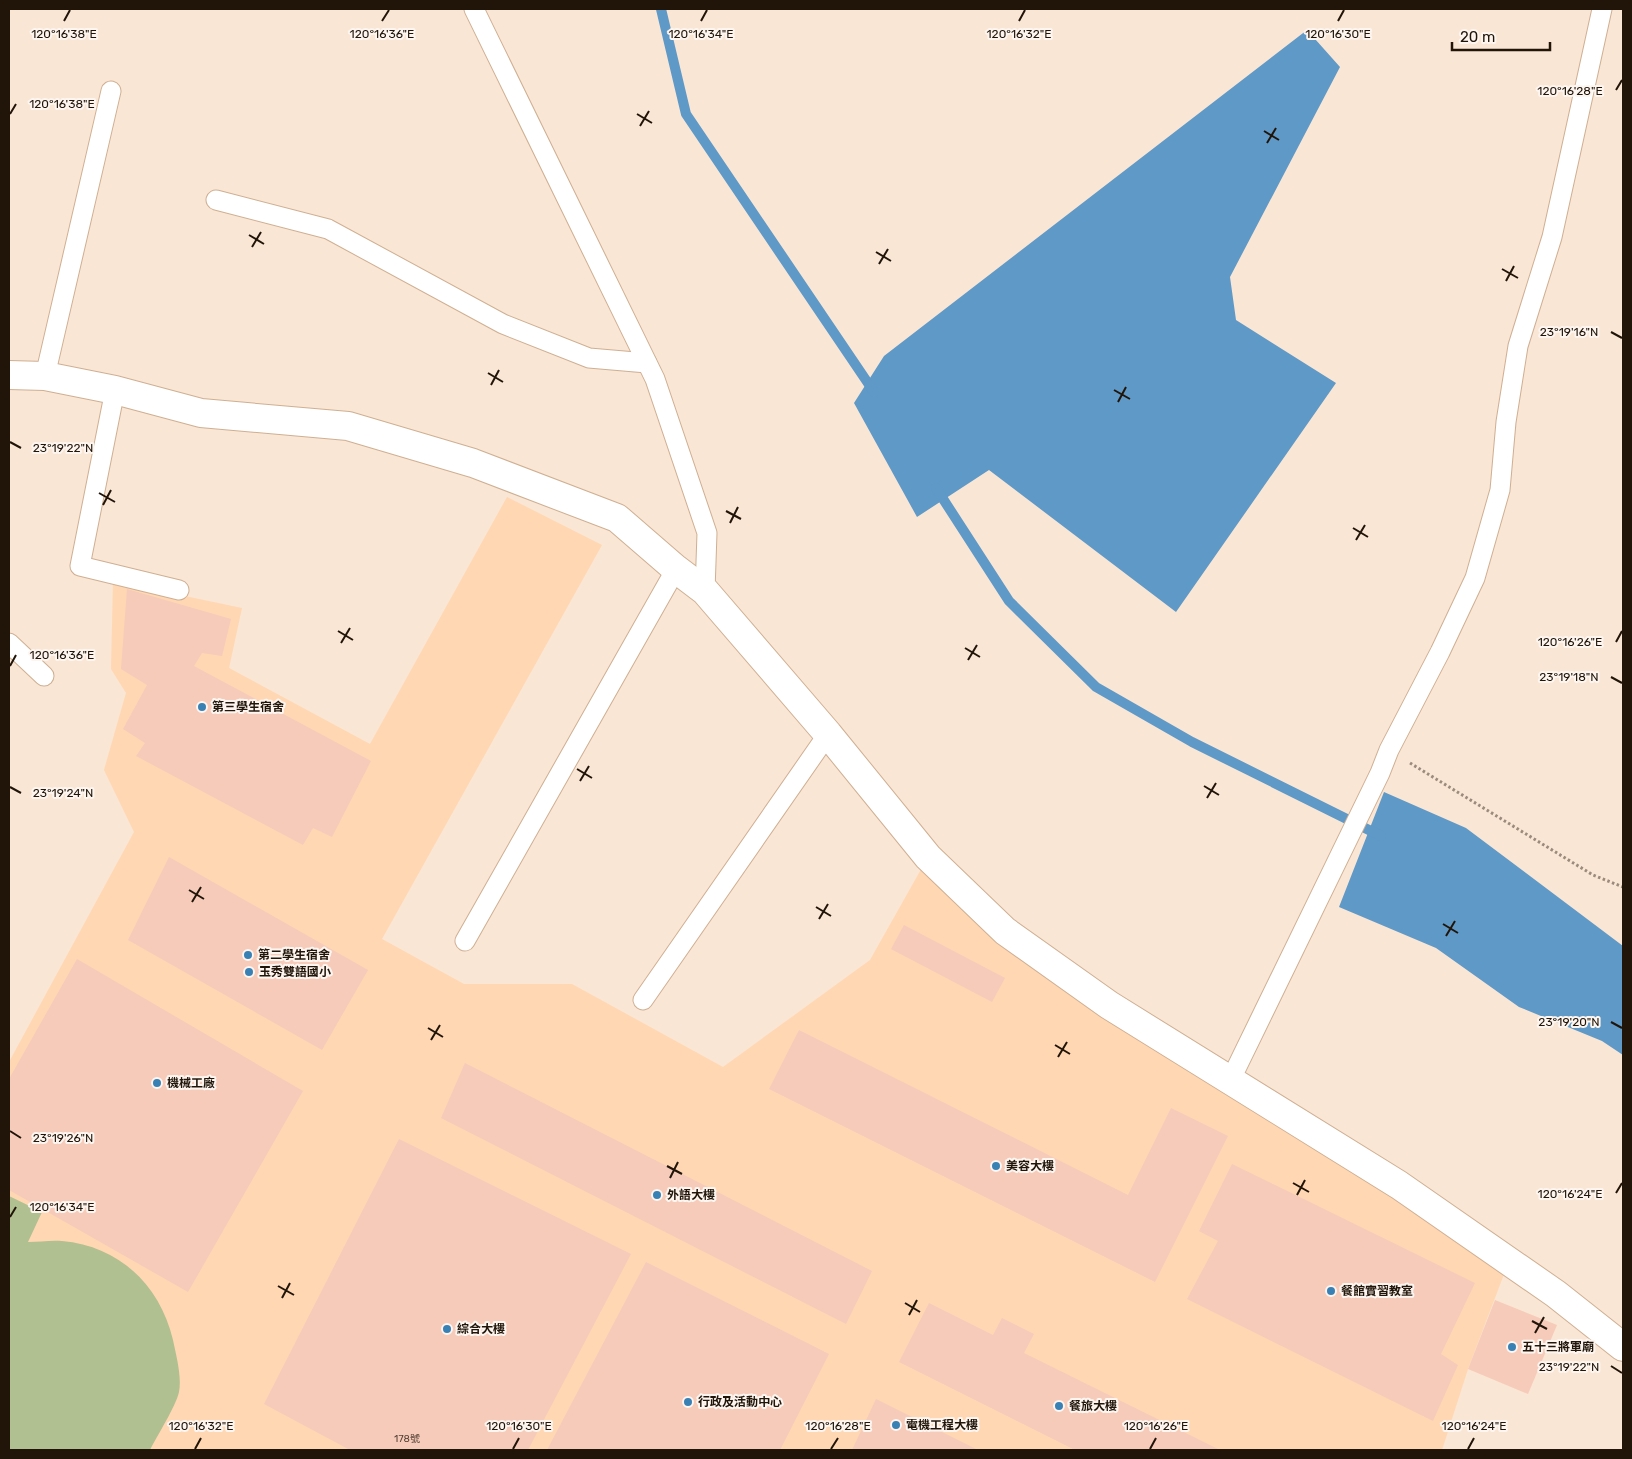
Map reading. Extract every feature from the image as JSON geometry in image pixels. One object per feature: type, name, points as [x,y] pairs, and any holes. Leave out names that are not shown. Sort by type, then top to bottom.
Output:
[{"type":"street","points":[[9,376],[45,376],[115,390],[200,413],[348,426],[473,463],[618,518],[676,570],[705,591],[828,734],[928,857],[1005,931],[1109,1005],[1400,1185],[1556,1294],[1623,1347]]},
{"type":"lane","points":[[474,9],[648,362],[707,533],[705,591]]},
{"type":"lane","points":[[1230,1081],[1289,963],[1380,773],[1389,750],[1440,652],[1475,578],[1500,490],[1506,422],[1518,346],[1552,238],[1602,9]]},
{"type":"lane","points":[[45,376],[111,91]]},
{"type":"lane","points":[[216,200],[328,230],[504,324],[589,358],[648,362]]},
{"type":"lane","points":[[115,390],[80,566],[179,590]]},
{"type":"lane","points":[[464,941],[676,570]]},
{"type":"lane","points":[[9,643],[44,676]]},
{"type":"lane","points":[[643,1000],[828,734]]},
{"type":"path","points":[[1389,750],[1593,875],[1623,887]]},
{"type":"shaded area","name":"玉秀雙語國小","points":[[507,497],[602,545],[382,939],[464,984],[572,984],[723,1067],[870,960],[928,857],[997,922],[1509,1261],[1468,1369],[1442,1450],[9,1450],[9,1062],[134,832],[104,770],[126,693],[111,669],[113,581],[242,608],[229,668],[370,744]]},
{"type":"green space","points":[[9,1196],[42,1212],[28,1242],[62,1241],[83,1244],[102,1251],[119,1260],[134,1272],[158,1302],[167,1320],[173,1340],[180,1386],[174,1405],[150,1450],[9,1450]]},
{"type":"water","points":[[1307,30],[1340,67],[1230,277],[1236,320],[1336,383],[1176,612],[989,470],[917,517],[854,403],[884,356]]},
{"type":"water","points":[[1384,792],[1466,828],[1623,946],[1623,1055],[1602,1041],[1519,1007],[1436,948],[1339,907]]},
{"type":"building","name":"第三學生宿舍","points":[[127,589],[231,619],[222,656],[202,653],[194,666],[371,761],[332,837],[313,828],[303,845],[136,756],[145,743],[123,729],[147,685],[121,669]]},
{"type":"building","name":"第二學生宿舍","points":[[169,857],[368,970],[322,1050],[128,940]]},
{"type":"building","points":[[904,925],[1005,978],[992,1002],[891,949]]},
{"type":"building","points":[[77,959],[303,1091],[188,1292],[9,1190],[9,1079]]},
{"type":"building","name":"美容大樓","points":[[799,1030],[1128,1195],[1171,1108],[1228,1136],[1155,1282],[769,1089]]},
{"type":"building","name":"外語大樓","points":[[465,1063],[872,1271],[846,1324],[441,1118]]},
{"type":"building","name":"綜合大樓","points":[[399,1139],[631,1254],[528,1450],[350,1450],[264,1404]]},
{"type":"building","name":"餐館實習教室","points":[[1232,1164],[1475,1283],[1441,1354],[1458,1365],[1433,1421],[1187,1299],[1218,1241],[1199,1231]]},
{"type":"building","name":"行政及活動中心","points":[[646,1262],[829,1354],[780,1450],[547,1450]]},
{"type":"building","name":"五十三將軍廟","points":[[1495,1300],[1557,1325],[1528,1394],[1468,1369]]},
{"type":"building","name":"餐旅大樓","points":[[929,1303],[993,1335],[1002,1318],[1034,1334],[1024,1353],[1220,1450],[1075,1450],[899,1362]]},
{"type":"building","name":"電機工程大樓","points":[[876,1399],[978,1450],[852,1450]]},
{"type":"waterway","points":[[661,9],[686,114],[874,392]]},
{"type":"waterway","points":[[936,488],[1009,601],[1096,687],[1192,742],[1381,836]]},
{"type":"place","name":"第三學生宿舍","points":[[202,707]]},
{"type":"place","name":"第二學生宿舍","points":[[248,955]]},
{"type":"place","name":"玉秀雙語國小","points":[[249,972]]},
{"type":"place","name":"機械工廠","points":[[157,1083]]},
{"type":"place","name":"美容大樓","points":[[996,1166]]},
{"type":"place","name":"外語大樓","points":[[657,1195]]},
{"type":"place","name":"餐館實習教室","points":[[1331,1291]]},
{"type":"place","name":"綜合大樓","points":[[447,1329]]},
{"type":"place","name":"五十三將軍廟","points":[[1512,1347]]},
{"type":"place","name":"行政及活動中心","points":[[688,1402]]},
{"type":"place","name":"餐旅大樓","points":[[1059,1406]]},
{"type":"place","name":"電機工程大樓","points":[[896,1425]]}]
